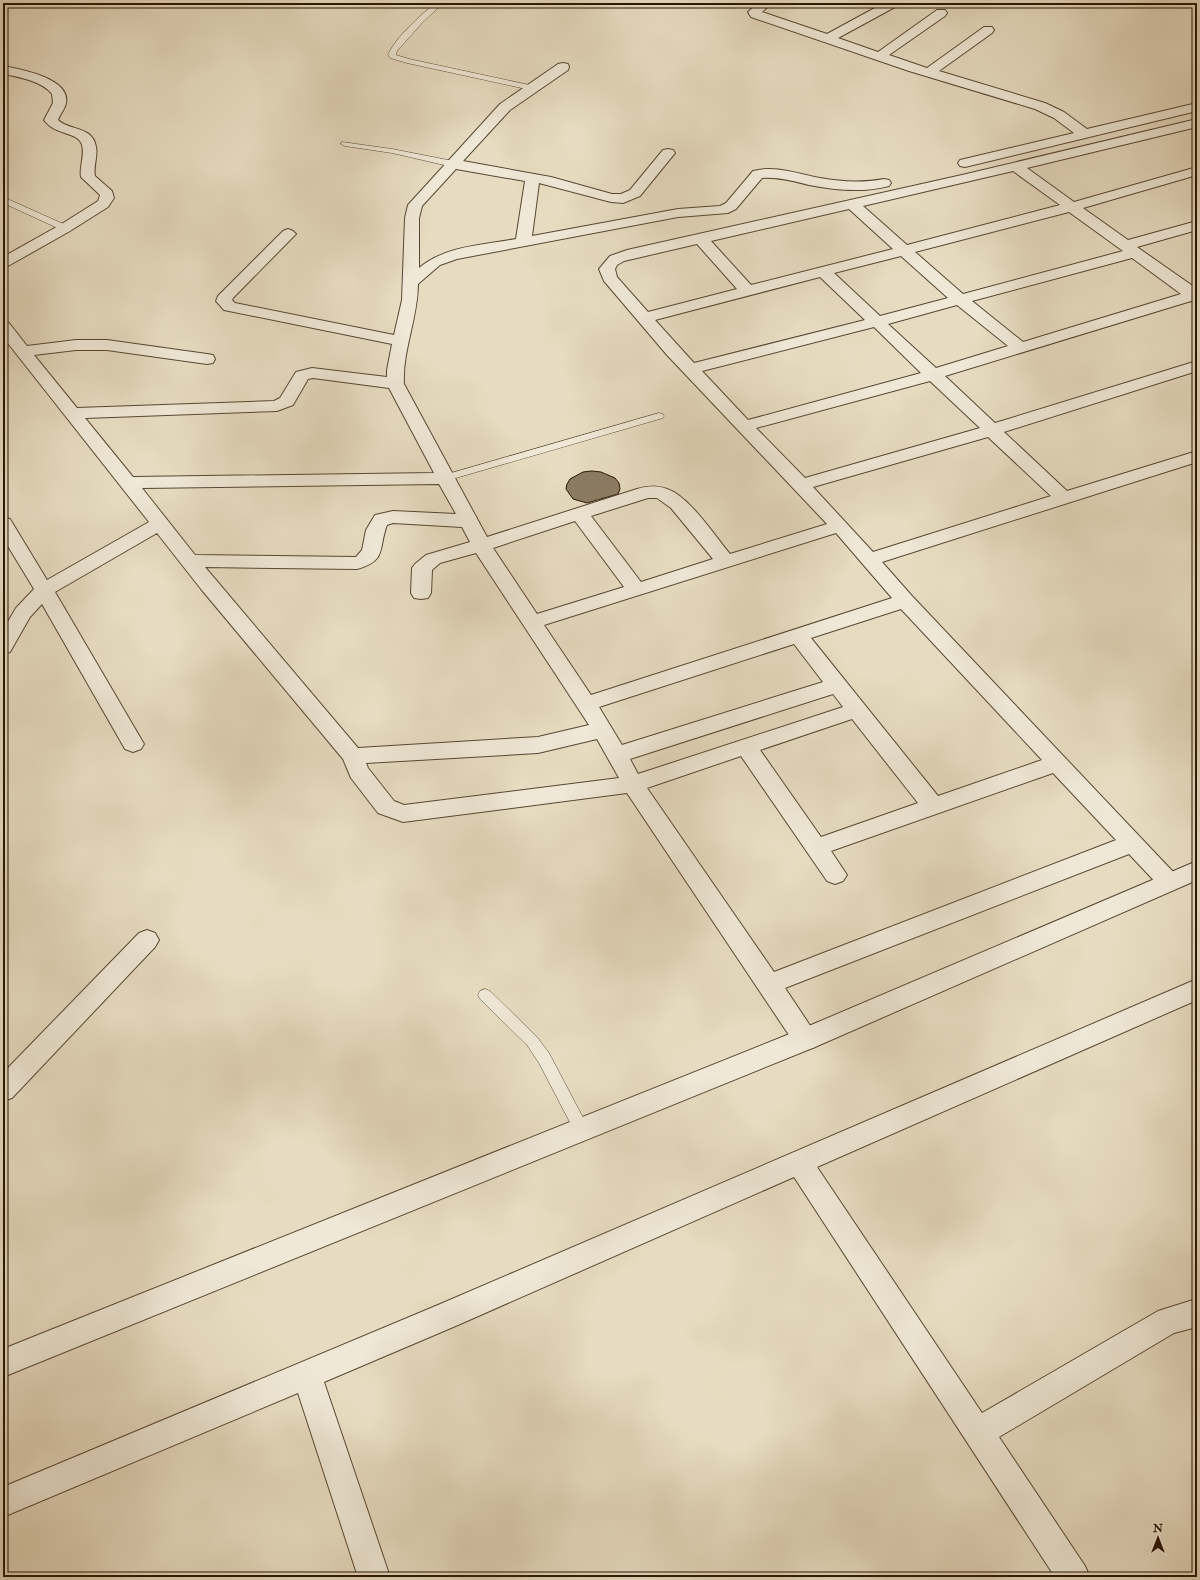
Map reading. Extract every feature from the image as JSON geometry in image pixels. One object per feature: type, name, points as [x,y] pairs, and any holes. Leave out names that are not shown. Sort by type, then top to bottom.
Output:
[{"type":"street","points":[[766,3],[756,9],[754,12],[755,14],[880,56],[1040,106],[1059,115],[1085,134]]},
{"type":"street","points":[[828,39],[891,4]]},
{"type":"street","points":[[880,56],[942,13]]},
{"type":"street","points":[[930,72],[988,30]]},
{"type":"street","points":[[563,67],[505,107],[416,205],[412,218],[411,282],[408,313],[395,370],[396,384],[481,545],[603,730],[633,784],[806,1039]]},
{"type":"street","points":[[3,70],[42,80],[52,86],[61,98],[51,120],[53,124],[79,133],[87,141],[89,146],[88,176],[107,194],[107,198],[103,204],[65,228],[3,263]]},
{"type":"street","points":[[955,165],[1197,107]]},
{"type":"street","points":[[1169,882],[905,602],[840,526],[690,369],[610,278],[607,269],[609,263],[617,258],[1197,123]]},
{"type":"street","points":[[452,164],[551,181],[611,198],[623,199],[635,193],[668,152]]},
{"type":"street","points":[[1015,166],[1196,296]]},
{"type":"street","points":[[644,318],[1071,207],[1197,171]]},
{"type":"street","points":[[411,282],[442,258],[453,254],[678,213],[723,210],[731,206],[758,174],[775,174],[852,187],[865,187],[901,179]]},
{"type":"street","points":[[523,242],[533,178]]},
{"type":"street","points":[[852,204],[960,299],[1020,348]]},
{"type":"street","points":[[690,369],[960,299],[1130,249],[1197,225]]},
{"type":"street","points":[[288,234],[226,296],[224,301],[230,307],[402,341]]},
{"type":"street","points":[[700,238],[748,291]]},
{"type":"street","points":[[823,271],[1064,498]]},
{"type":"street","points":[[744,426],[932,375],[1196,296]]},
{"type":"street","points":[[3,326],[190,561],[352,756],[359,772],[386,807],[403,814],[633,784],[856,710]]},
{"type":"street","points":[[23,351],[76,345],[107,345],[207,359]]},
{"type":"street","points":[[801,485],[992,430],[1197,366]]},
{"type":"street","points":[[72,413],[277,406],[287,401],[302,376],[312,373],[378,380],[396,384]]},
{"type":"street","points":[[869,560],[1197,456]]},
{"type":"street","points":[[128,483],[445,478]]},
{"type":"street","points":[[422,593],[422,568],[426,563],[438,557],[481,545],[643,493],[662,493],[675,501],[726,562]]},
{"type":"street","points":[[579,513],[637,590]]},
{"type":"street","points":[[190,561],[357,563],[363,562],[370,557],[378,524],[382,519],[393,518],[468,521]]},
{"type":"street","points":[[3,523],[44,590],[133,744]]},
{"type":"street","points":[[3,647],[23,613],[44,590],[160,523]]},
{"type":"street","points":[[533,622],[840,526]]},
{"type":"street","points":[[586,704],[905,602]]},
{"type":"street","points":[[798,636],[933,806]]},
{"type":"street","points":[[616,755],[837,685]]},
{"type":"street","points":[[352,756],[538,745],[603,730]]},
{"type":"street","points":[[746,747],[836,875]]},
{"type":"street","points":[[816,847],[1058,763]]},
{"type":"street","points":[[769,984],[1133,843]]},
{"type":"street","points":[[3,1363],[806,1039],[1197,870]]},
{"type":"street","points":[[3,1090],[147,940]]},
{"type":"street","points":[[3,1502],[448,1315],[1197,989]]},
{"type":"street","points":[[799,1162],[1074,1577]]},
{"type":"street","points":[[978,1432],[1168,1321],[1193,1314],[1197,1315]]},
{"type":"street","points":[[307,1375],[374,1577]]},
{"type":"lane","points":[[439,3],[419,21],[394,50],[392,54],[393,56],[407,61],[531,88]]},
{"type":"lane","points":[[344,144],[392,151],[452,164]]},
{"type":"lane","points":[[3,200],[65,228]]},
{"type":"lane","points":[[445,478],[659,416]]},
{"type":"lane","points":[[484,995],[532,1041],[544,1058],[581,1129]]},
{"type":"building","points":[[583,472],[601,472],[615,478],[619,483],[620,489],[618,494],[587,503],[573,499],[566,489],[570,479]]}]
